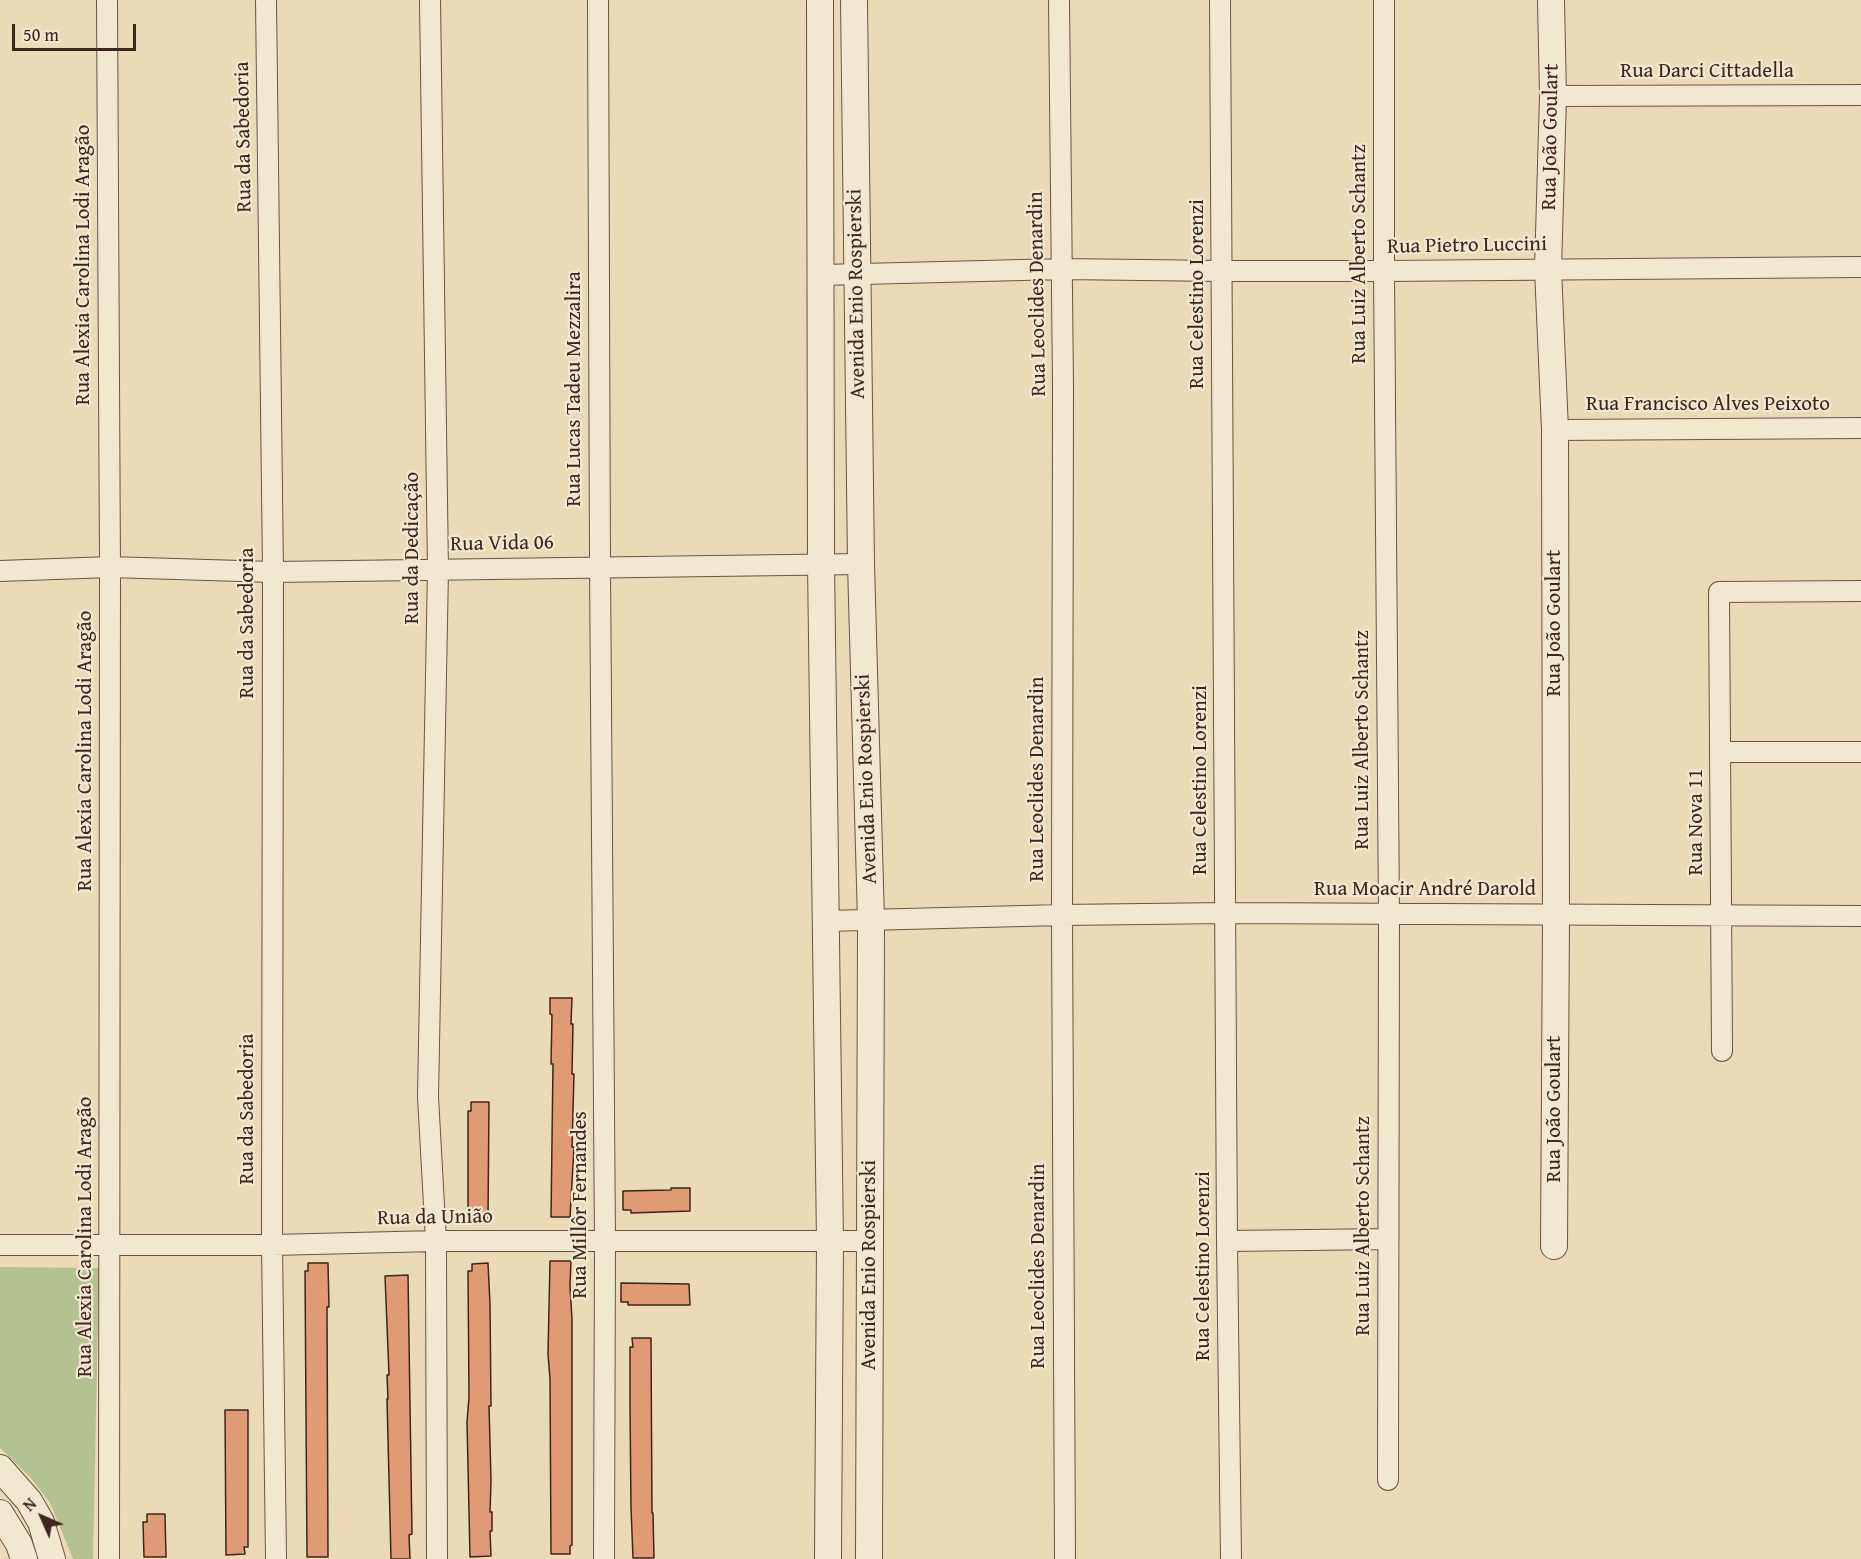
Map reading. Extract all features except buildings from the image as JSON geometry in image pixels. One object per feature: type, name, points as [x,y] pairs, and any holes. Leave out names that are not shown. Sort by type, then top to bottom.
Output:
[{"type":"street","name":"Rua Alexia Carolina Lodi Aragão","points":[[107,0],[110,567],[109,1559]]},
{"type":"street","name":"Rua da Sabedoria","points":[[266,0],[273,572],[272,1245],[276,1559]]},
{"type":"street","name":"Rua da Dedicação","points":[[430,0],[438,570],[428,1097],[436,1241],[437,1559]]},
{"type":"street","name":"Rua Lucas Tadeu Mezzalira","points":[[598,0],[602,850]]},
{"type":"street","name":"Avenida Enio Rospierski","points":[[820,0],[821,563],[830,1241],[828,1559]]},
{"type":"street","name":"Avenida Enio Rospierski","points":[[854,0],[861,564],[871,920],[869,1559]]},
{"type":"street","name":"Rua Leoclides Denardin","points":[[1059,0],[1063,411],[1062,915],[1065,1559]]},
{"type":"street","name":"Rua Celestino Lorenzi","points":[[1220,0],[1231,1559]]},
{"type":"street","name":"Rua Luiz Alberto Schantz","points":[[1384,0],[1383,271],[1389,915],[1388,1480]]},
{"type":"street","name":"Rua João Goulart","points":[[1551,0],[1553,96],[1548,269],[1555,430],[1554,1246]]},
{"type":"street","name":"Rua Darci Cittadella","points":[[1553,96],[1861,95]]},
{"type":"street","name":"Rua Pietro Luccini","points":[[821,275],[1062,268],[1383,271],[1861,267]]},
{"type":"street","name":"Rua Francisco Alves Peixoto","points":[[1555,430],[1861,428]]},
{"type":"street","name":"Rua Vida 06","points":[[0,571],[110,567],[273,572],[861,564]]},
{"type":"street","name":"Rua Nova 11","points":[[1722,1051],[1719,592],[1861,591]]},
{"type":"street","points":[[1720,752],[1861,752]]},
{"type":"street","name":"Rua Millôr Fernandes","points":[[602,850],[605,1242],[604,1559]]},
{"type":"street","name":"Rua Moacir André Darold","points":[[826,921],[1226,912],[1389,915],[1861,916]]},
{"type":"street","points":[[1227,1241],[1388,1239]]},
{"type":"street","name":"Rua da União","points":[[0,1245],[272,1245],[436,1241],[870,1241]]},
{"type":"street","points":[[0,1468],[29,1501],[41,1522],[51,1559]]},
{"type":"street","points":[[0,1513],[19,1544],[24,1559]]},
{"type":"green space","points":[[0,1267],[99,1268],[93,1559],[73,1559],[50,1503],[30,1477],[0,1448]]}]
